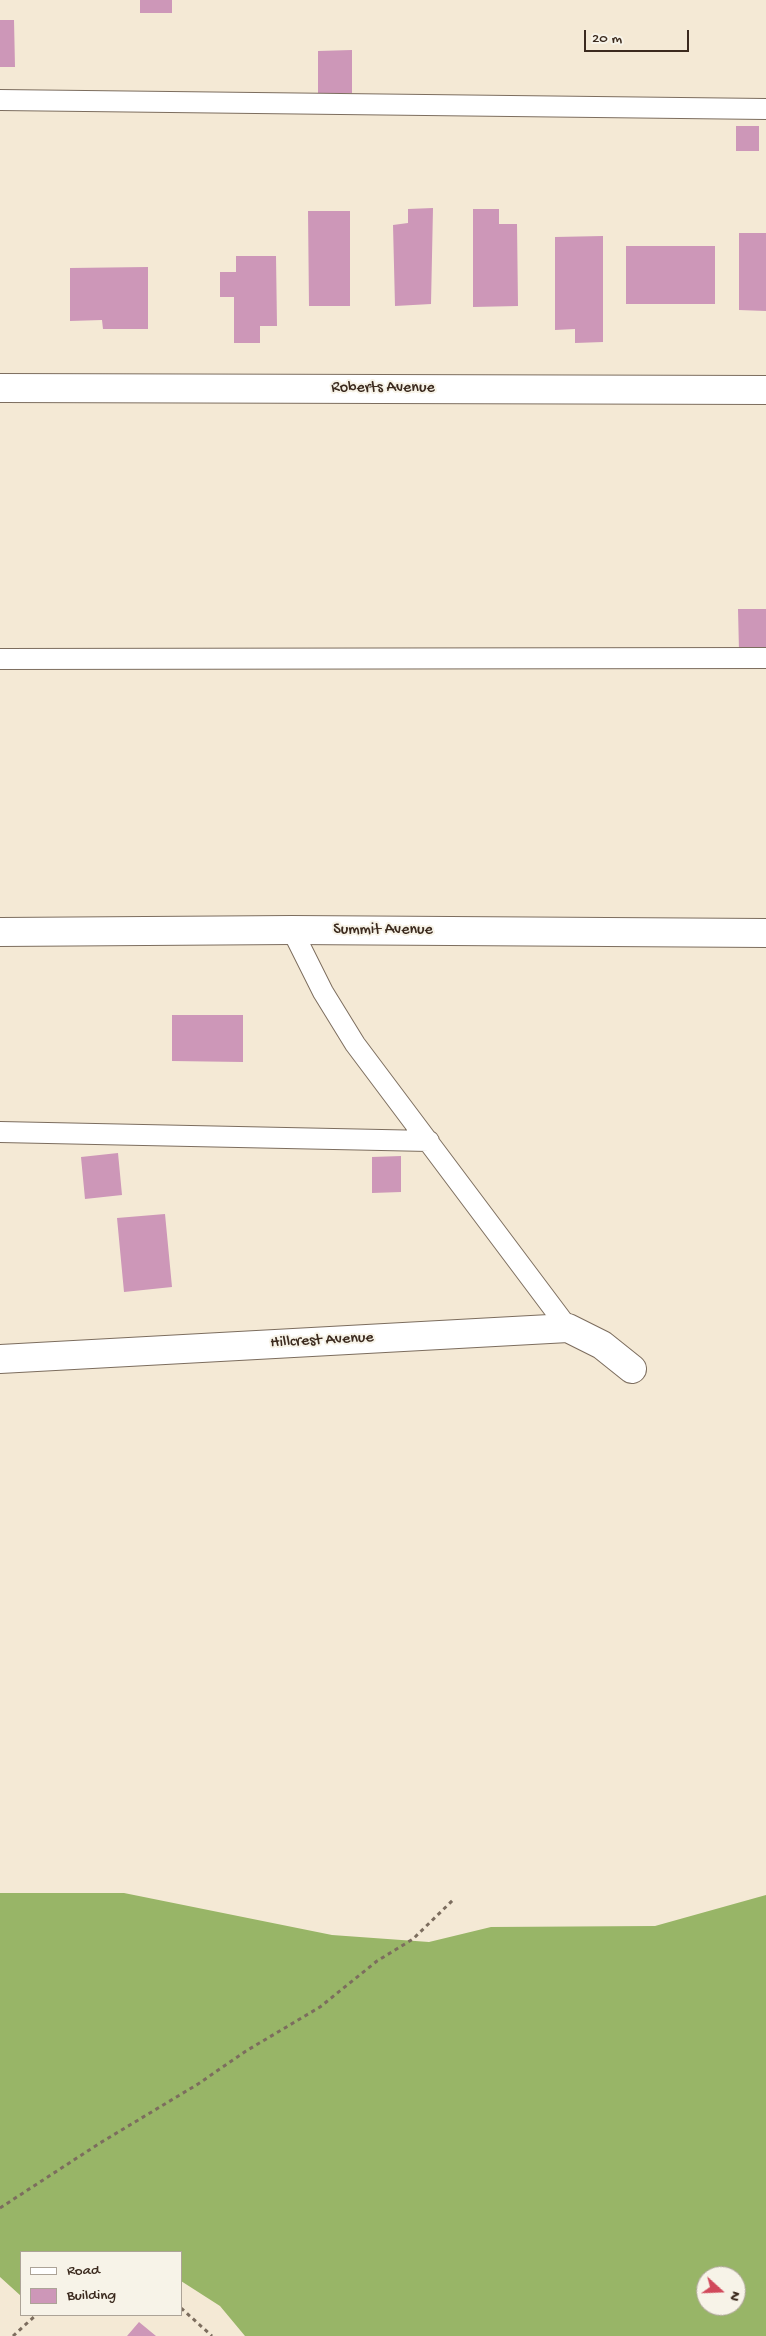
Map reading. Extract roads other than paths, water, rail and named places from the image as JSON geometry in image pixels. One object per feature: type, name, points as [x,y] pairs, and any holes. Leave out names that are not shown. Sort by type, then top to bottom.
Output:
[{"type":"street","name":"Roberts Avenue","points":[[0,388],[766,390]]},
{"type":"street","name":"Summit Avenue","points":[[0,932],[292,930],[766,933]]},
{"type":"street","name":"Hillcrest Avenue","points":[[0,1359],[568,1328],[602,1345],[632,1369]]},
{"type":"lane","points":[[0,100],[766,110]]},
{"type":"lane","points":[[0,659],[766,658]]},
{"type":"lane","points":[[292,930],[323,992],[355,1044],[568,1328]]},
{"type":"lane","points":[[0,1132],[429,1141]]}]
